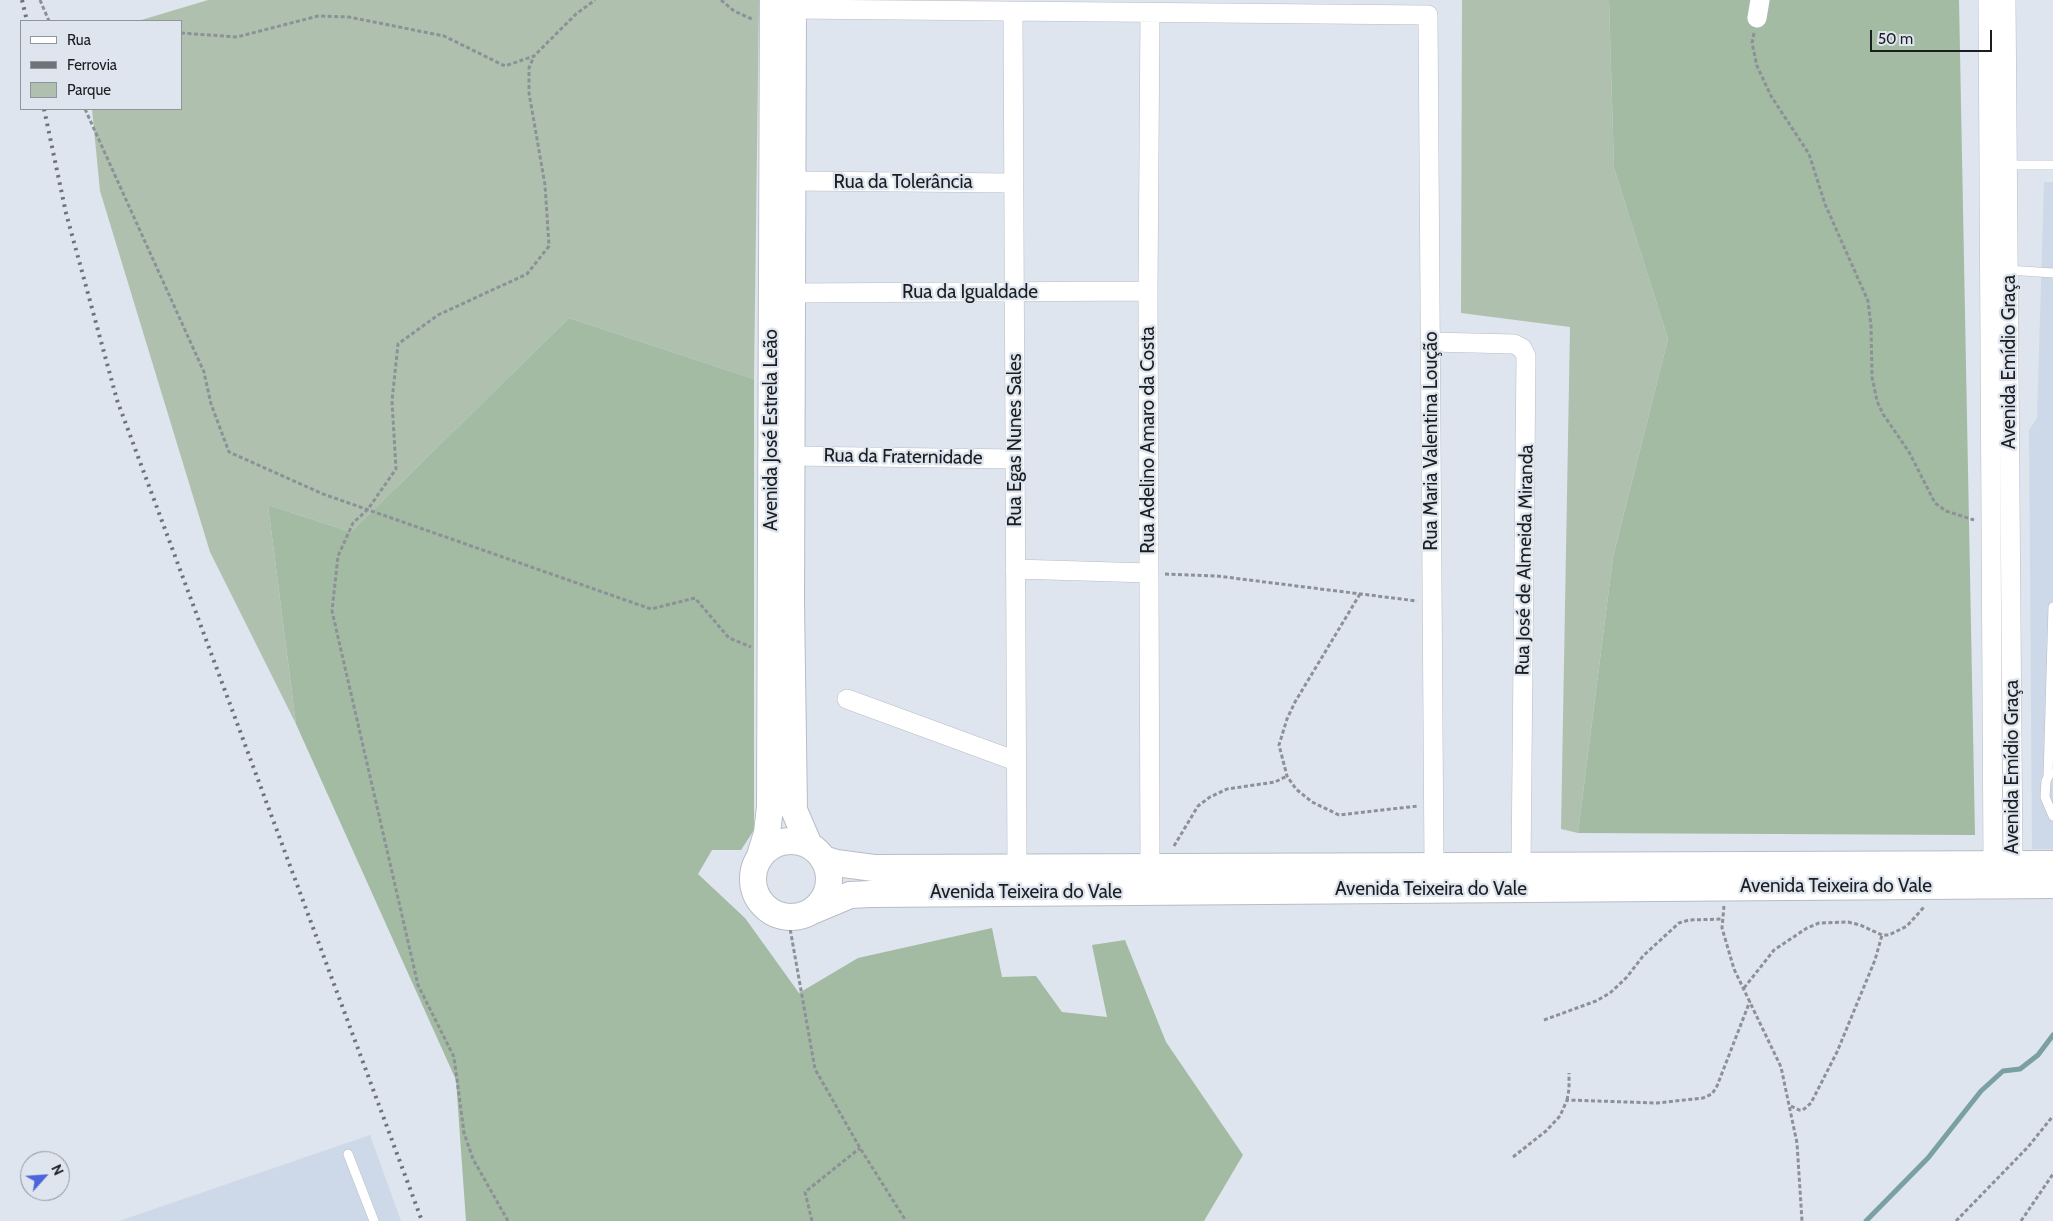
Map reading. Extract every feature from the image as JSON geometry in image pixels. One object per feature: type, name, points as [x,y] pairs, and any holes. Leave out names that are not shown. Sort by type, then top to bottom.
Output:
[{"type":"street","name":"Avenida Emídio Graça","points":[[1988,0],[1991,523],[2003,871]]},
{"type":"street","name":"Avenida Emídio Graça","points":[[2003,871],[2008,270],[2006,0]]},
{"type":"street","name":"Avenida José Estrela Leão","points":[[759,859],[767,833],[770,807],[772,29],[786,3]]},
{"type":"street","name":"Avenida José Estrela Leão","points":[[786,3],[792,181],[794,810],[816,852]]},
{"type":"street","points":[[786,3],[1013,12],[1150,13]]},
{"type":"street","name":"Rua Egas Nunes Sales","points":[[1013,12],[1017,867]]},
{"type":"street","name":"Rua Maria Valentina Loução","points":[[1150,13],[1428,16],[1434,866]]},
{"type":"street","name":"Rua Adelino Amaro da Costa","points":[[1150,13],[1148,291],[1149,573],[1156,867]]},
{"type":"street","name":"Rua da Tolerância","points":[[792,181],[1014,183]]},
{"type":"street","name":"Rua da Igualdade","points":[[792,293],[1148,291]]},
{"type":"street","name":"Rua José de Almeida Miranda","points":[[1431,342],[1514,344],[1522,348],[1526,356],[1521,866]]},
{"type":"street","name":"Rua da Fraternidade","points":[[792,456],[1015,459]]},
{"type":"street","points":[[1016,569],[1149,573]]},
{"type":"street","points":[[847,699],[1016,761]]},
{"type":"street","name":"Avenida Teixeira do Vale","points":[[759,859],[766,850],[776,844],[787,841],[798,842],[836,863],[874,868],[1521,866],[2003,871],[2053,884]]},
{"type":"street","points":[[759,859],[754,877],[757,896],[775,914],[800,914],[821,903],[828,887],[828,870],[816,852]]},
{"type":"street","name":"Avenida Teixeira do Vale","points":[[800,914],[850,895],[871,894],[1937,885],[2003,871],[2053,864]]},
{"type":"lane","points":[[2008,165],[2053,165]]},
{"type":"lane","points":[[2008,270],[2053,273]]},
{"type":"lane","points":[[2053,607],[2048,777],[2045,788],[2045,797],[2053,816]]},
{"type":"lane","points":[[2048,777],[2053,769]]},
{"type":"lane","points":[[348,1154],[374,1221]]},
{"type":"path","points":[[40,0],[49,20]]},
{"type":"path","points":[[508,1221],[473,1159],[464,1134],[454,1057],[418,985],[332,611],[338,556],[353,523],[368,509],[396,469],[392,401],[398,344],[438,315],[528,274],[549,246],[545,185],[529,93],[529,68],[534,56],[576,14],[596,0]]},
{"type":"path","points":[[721,0],[734,11],[772,29]]},
{"type":"path","points":[[1758,9],[1752,42],[1757,66],[1771,96],[1809,154],[1825,204],[1868,301],[1871,326],[1872,376],[1877,401],[1883,414],[1909,452],[1935,503],[1946,511],[1991,523]]},
{"type":"path","points":[[182,33],[237,37],[318,16],[349,17],[444,36],[506,66],[534,56]]},
{"type":"path","points":[[85,110],[204,372],[211,404],[229,452],[323,494],[651,608],[695,598],[729,638],[771,655]]},
{"type":"path","points":[[1149,573],[1217,576],[1432,602]]},
{"type":"path","points":[[1360,594],[1295,702],[1287,719],[1279,745],[1287,776],[1296,789],[1312,802],[1339,815],[1434,804]]},
{"type":"path","points":[[1156,867],[1198,806],[1210,797],[1228,790],[1275,782],[1287,776]]},
{"type":"path","points":[[1744,988],[1774,950],[1806,928],[1819,923],[1848,922],[1882,935],[1889,935],[1907,926],[1922,910],[1937,885]]},
{"type":"path","points":[[1727,887],[1722,928],[1727,951],[1781,1067],[1797,1143],[1802,1221]]},
{"type":"path","points":[[800,914],[815,1069],[860,1148],[906,1221]]},
{"type":"path","points":[[1544,1020],[1610,993],[1643,956],[1679,923],[1689,920],[1723,919]]},
{"type":"path","points":[[1790,1105],[1803,1110],[1811,1103],[1837,1052],[1875,960],[1882,935]]},
{"type":"path","points":[[1567,1100],[1657,1103],[1694,1100],[1712,1094],[1717,1086],[1750,1000]]},
{"type":"path","points":[[1513,1157],[1546,1131],[1560,1116],[1567,1100],[1569,1073]]},
{"type":"path","points":[[1956,1221],[2028,1147],[2053,1116]]},
{"type":"path","points":[[812,1221],[805,1192],[860,1148]]},
{"type":"path","points":[[2021,1221],[2053,1174]]},
{"type":"shaded area","points":[[2044,182],[2053,182],[2053,849],[2032,849],[2029,430],[2037,418]]},
{"type":"shaded area","points":[[370,1135],[401,1221],[119,1221]]},
{"type":"green space","points":[[208,0],[759,0],[754,379],[569,318],[351,532],[268,505],[296,724],[210,552],[100,191],[92,110],[182,110],[182,20],[141,20]]},
{"type":"green space","points":[[1462,0],[1609,0],[1614,168],[1668,339],[1613,557],[1578,833],[1561,829],[1570,327],[1461,313]]},
{"type":"green space","points":[[1609,0],[1959,0],[1975,835],[1578,833],[1613,557],[1668,339],[1614,168]]},
{"type":"green space","points":[[569,318],[754,379],[754,830],[741,850],[712,850],[698,874],[745,918],[799,993],[858,958],[992,928],[1002,977],[1036,976],[1062,1012],[1107,1017],[1092,945],[1125,940],[1166,1042],[1243,1155],[1204,1221],[466,1221],[456,1080],[296,724],[268,505],[351,532]]},
{"type":"waterway","points":[[1866,1221],[1928,1158],[1981,1091],[2003,1071],[2020,1069],[2038,1055],[2053,1035]]},
{"type":"railway","points":[[22,0],[27,20]]},
{"type":"railway","points":[[44,110],[66,213],[117,400],[422,1221]]}]
